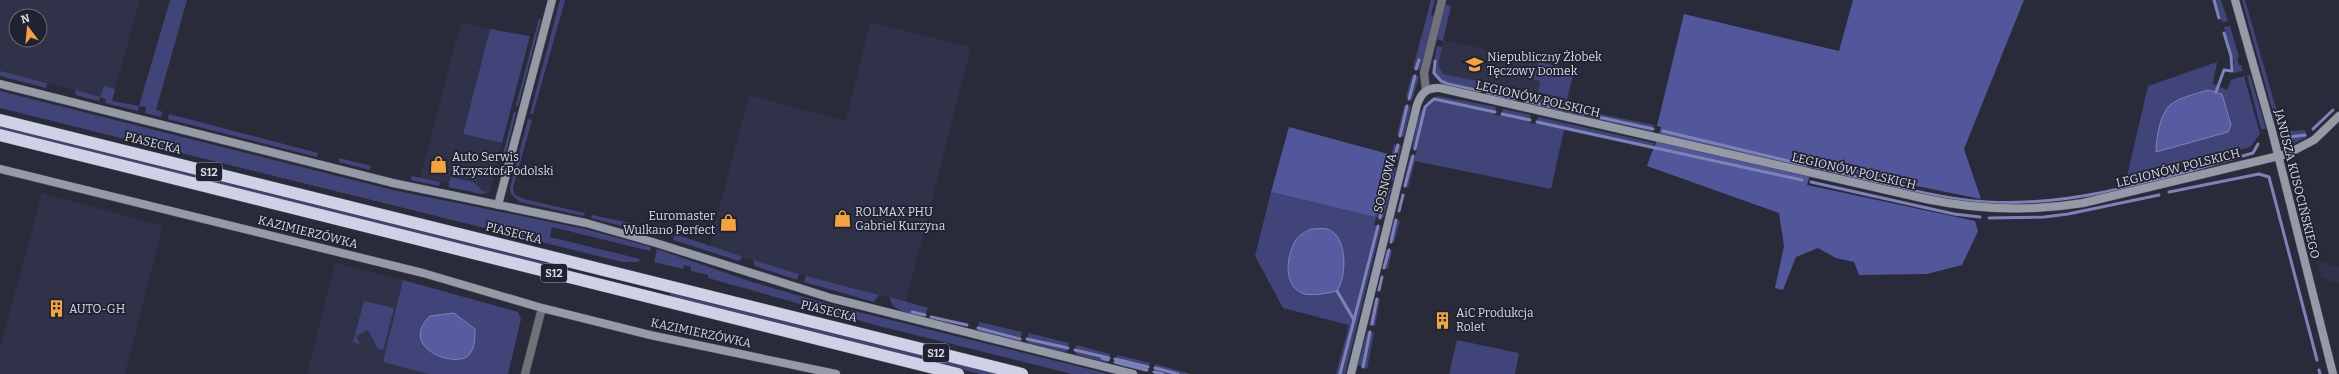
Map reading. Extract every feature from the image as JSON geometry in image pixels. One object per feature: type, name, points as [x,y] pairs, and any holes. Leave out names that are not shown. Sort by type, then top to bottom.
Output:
[{"type":"highway","name":"PIASECKA","points":[[0,120],[1022,374]]},
{"type":"highway","name":"S12","points":[[0,135],[958,374]]},
{"type":"street","points":[[498,205],[552,0]]},
{"type":"street","points":[[1426,90],[1424,73],[1442,0]]},
{"type":"street","name":"JANUSZA KUSOCIŃSKIEGO","points":[[2235,0],[2278,156],[2333,374]]},
{"type":"street","points":[[0,84],[393,183],[615,231],[831,298],[1133,374]]},
{"type":"street","name":"LEGIONÓW POLSKICH","points":[[1426,90],[1440,88],[1926,199],[1996,210],[2039,210],[2083,203],[2278,156],[2306,146],[2339,116]]},
{"type":"street","name":"SOSNOWA","points":[[1351,374],[1417,105],[1419,98],[1426,90]]},
{"type":"street","name":"KAZIMIERZÓWKA","points":[[0,169],[423,273],[542,308],[650,335],[836,374]]},
{"type":"street","points":[[525,374],[542,308]]},
{"type":"shaded area","points":[[0,0],[140,0],[115,89],[104,86],[100,97],[0,71]]},
{"type":"shaded area","points":[[170,0],[187,0],[156,110],[163,112],[161,117],[145,113],[146,107],[139,106]]},
{"type":"shaded area","points":[[560,0],[565,0],[533,114],[530,114]]},
{"type":"shaded area","points":[[1431,0],[1435,0],[1431,15],[1434,16],[1420,70],[1413,68]]},
{"type":"shaded area","points":[[1853,0],[2024,0],[1964,149],[1981,199],[1813,165],[1807,185],[1975,221],[1978,231],[1962,265],[1927,274],[1859,275],[1854,262],[1836,258],[1818,248],[1796,257],[1783,290],[1775,288],[1784,246],[1779,213],[1647,166],[1661,127],[1657,126],[1684,14],[1839,51]]},
{"type":"shaded area","points":[[2215,0],[2221,0],[2228,21],[2222,22]]},
{"type":"shaded area","points":[[2242,0],[2245,0],[2281,126],[2277,127]]},
{"type":"shaded area","points":[[1445,4],[1451,6],[1443,41],[1437,39]]},
{"type":"shaded area","points":[[539,18],[541,20],[518,106],[516,105]]},
{"type":"shaded area","points":[[461,22],[490,29],[463,133],[502,143],[490,192],[483,191],[473,182],[452,177],[450,184],[420,178]]},
{"type":"shaded area","points":[[870,22],[971,47],[906,302],[806,276],[709,247],[749,95],[846,121]]},
{"type":"shaded area","points":[[2230,26],[2239,57],[2237,58],[2239,65],[2241,65],[2243,71],[2233,73],[2234,63],[2224,27]]},
{"type":"shaded area","points":[[490,29],[530,36],[502,143],[463,134]]},
{"type":"shaded area","points":[[1443,40],[1575,69],[1569,100],[1443,74],[1438,65]]},
{"type":"shaded area","points":[[1437,46],[1442,47],[1438,65],[1443,74],[1483,82],[1479,92],[1459,89],[1446,85],[1435,77],[1432,72]]},
{"type":"shaded area","points":[[1538,62],[1574,70],[1567,99],[1538,92],[1540,81],[1534,80]]},
{"type":"shaded area","points":[[2217,62],[2213,84],[2227,90],[2231,80],[2244,76],[2260,134],[2250,147],[2126,180],[2148,86]]},
{"type":"shaded area","points":[[0,71],[47,83],[46,88],[0,76]]},
{"type":"shaded area","points":[[1412,75],[1419,77],[1412,100],[1406,97]]},
{"type":"shaded area","points":[[2247,75],[2250,75],[2266,129],[2261,129]]},
{"type":"shaded area","points":[[1488,83],[1519,90],[1516,101],[1488,95]]},
{"type":"shaded area","points":[[104,86],[115,89],[112,101],[139,106],[138,111],[105,103],[106,99],[100,97]]},
{"type":"shaded area","points":[[75,90],[100,97],[99,101],[76,95]]},
{"type":"shaded area","points":[[2208,90],[2222,94],[2231,125],[2228,132],[2156,152],[2161,120],[2170,105],[2188,96]]},
{"type":"shaded area","points":[[0,91],[393,190],[585,229],[651,247],[650,251],[552,227],[550,237],[640,259],[639,262],[622,262],[0,108]]},
{"type":"shaded area","points":[[1527,91],[1569,100],[1570,108],[1654,125],[1652,132],[1527,103],[1525,101]]},
{"type":"shaded area","points":[[1438,96],[1496,107],[1494,115],[1501,116],[1503,109],[1531,115],[1529,123],[1536,124],[1538,117],[1654,143],[1652,149],[1564,130],[1551,189],[1415,161],[1408,188],[1403,186],[1410,156],[1415,156],[1417,150],[1412,148],[1419,117],[1426,103]]},
{"type":"shaded area","points":[[1404,106],[1411,107],[1404,137],[1397,135]]},
{"type":"shaded area","points":[[514,111],[516,113],[504,161],[501,161]]},
{"type":"shaded area","points":[[169,114],[318,153],[317,157],[168,119]]},
{"type":"shaded area","points":[[528,119],[532,120],[513,188],[514,194],[523,199],[585,213],[584,216],[520,202],[511,194],[510,188]]},
{"type":"shaded area","points":[[0,126],[544,262],[543,265],[0,129]]},
{"type":"shaded area","points":[[1289,127],[1392,155],[1375,217],[1271,192]]},
{"type":"shaded area","points":[[2305,130],[2307,137],[2295,143],[2285,140],[2279,132]]},
{"type":"shaded area","points":[[1394,144],[1401,146],[1398,160],[1391,158]]},
{"type":"shaded area","points":[[339,158],[371,166],[370,170],[339,162]]},
{"type":"shaded area","points":[[1389,166],[1396,168],[1393,181],[1385,179]]},
{"type":"shaded area","points":[[412,176],[440,182],[439,186],[411,180]]},
{"type":"shaded area","points":[[451,177],[473,182],[483,191],[490,192],[482,194],[448,187]]},
{"type":"shaded area","points":[[1384,186],[1392,188],[1383,218],[1376,217],[1374,225],[1381,227],[1345,374],[1336,374],[1349,325],[1283,308],[1255,256],[1271,192],[1375,217]]},
{"type":"shaded area","points":[[42,193],[163,226],[125,374],[0,374],[0,348]]},
{"type":"shaded area","points":[[592,215],[649,227],[647,233],[591,218]]},
{"type":"shaded area","points":[[1394,220],[1400,221],[1394,243],[1389,238]]},
{"type":"shaded area","points":[[1311,229],[1327,229],[1334,233],[1339,239],[1344,257],[1344,267],[1343,276],[1337,291],[1309,295],[1305,294],[1298,291],[1292,285],[1289,278],[1288,262],[1293,246],[1299,236]]},
{"type":"shaded area","points":[[675,234],[743,257],[739,261],[673,240]]},
{"type":"shaded area","points":[[657,249],[752,282],[842,308],[1109,374],[1072,374],[879,326],[708,278],[708,275],[691,271],[691,267],[684,265],[683,269],[654,262]]},
{"type":"shaded area","points":[[1386,250],[1392,251],[1388,269],[1383,267]]},
{"type":"shaded area","points":[[753,260],[799,274],[797,280],[755,266]]},
{"type":"shaded area","points":[[2317,261],[2339,267],[2339,283],[2321,278]]},
{"type":"shaded area","points":[[335,263],[403,280],[384,362],[429,374],[307,374]]},
{"type":"shaded area","points":[[806,276],[879,295],[874,302],[804,282]]},
{"type":"shaded area","points":[[403,280],[518,312],[521,319],[508,374],[429,374],[383,362]]},
{"type":"shaded area","points":[[670,293],[997,374],[980,374],[669,297]]},
{"type":"shaded area","points":[[890,297],[928,308],[925,315],[922,317],[907,313],[897,309],[891,302]]},
{"type":"shaded area","points":[[1375,298],[1380,299],[1375,326],[1369,325]]},
{"type":"shaded area","points":[[364,301],[394,308],[383,350],[378,349],[368,330],[356,336],[360,344],[353,342]]},
{"type":"shaded area","points":[[454,313],[475,329],[474,346],[469,355],[463,359],[443,357],[433,353],[425,346],[420,338],[422,327],[430,316]]},
{"type":"shaded area","points":[[979,322],[1022,332],[1020,339],[1017,340],[978,331]]},
{"type":"shaded area","points":[[1367,331],[1374,333],[1367,369],[1358,365]]},
{"type":"shaded area","points":[[1028,333],[1069,343],[1067,351],[1064,352],[1028,343]]},
{"type":"shaded area","points":[[1457,340],[1519,353],[1515,374],[1449,374]]},
{"type":"shaded area","points":[[1076,345],[1110,354],[1108,361],[1105,362],[1077,355],[1075,352]]},
{"type":"shaded area","points":[[1117,355],[1150,363],[1146,372],[1117,365],[1115,363]]},
{"type":"shaded area","points":[[1155,364],[1191,374],[1154,374]]},
{"type":"waterway","points":[[2214,0],[2219,18]]},
{"type":"waterway","points":[[2216,92],[2224,70],[2232,71],[2231,56],[2224,33]]},
{"type":"waterway","points":[[1416,69],[1419,60]]},
{"type":"waterway","points":[[1435,61],[1434,73],[1441,81],[1480,91]]},
{"type":"waterway","points":[[1409,99],[1415,76]]},
{"type":"waterway","points":[[1487,93],[1517,99]]},
{"type":"waterway","points":[[1415,149],[1425,107],[1434,99],[1495,112]]},
{"type":"waterway","points":[[1525,101],[1653,129]]},
{"type":"waterway","points":[[1400,136],[1407,106]]},
{"type":"waterway","points":[[2313,129],[2333,110]]},
{"type":"waterway","points":[[1502,114],[1530,120]]},
{"type":"waterway","points":[[1537,122],[1802,180]]},
{"type":"waterway","points":[[1663,131],[1805,165]]},
{"type":"waterway","points":[[2282,138],[2305,135]]},
{"type":"waterway","points":[[1815,167],[1945,197],[1987,202],[2021,202],[2055,200],[2088,195],[2155,180],[2253,153],[2258,144]]},
{"type":"waterway","points":[[1394,159],[1398,145]]},
{"type":"waterway","points":[[1405,186],[1413,156]]},
{"type":"waterway","points":[[1389,180],[1392,167]]},
{"type":"waterway","points":[[2169,192],[2259,174],[2269,177],[2317,360]]},
{"type":"waterway","points":[[1811,182],[1954,214],[1980,217]]},
{"type":"waterway","points":[[1380,218],[1387,187]]},
{"type":"waterway","points":[[1399,211],[1403,195]]},
{"type":"waterway","points":[[1989,218],[2044,217],[2068,214],[2159,195]]},
{"type":"waterway","points":[[1391,242],[1396,220]]},
{"type":"waterway","points":[[1354,320],[1378,226]]},
{"type":"waterway","points":[[1384,268],[1389,250]]},
{"type":"waterway","points":[[1379,290],[1382,277]]},
{"type":"waterway","points":[[1337,291],[1354,320],[1340,374]]},
{"type":"waterway","points":[[1372,324],[1377,299]]},
{"type":"waterway","points":[[912,312],[925,315]]},
{"type":"waterway","points":[[931,317],[967,325]]},
{"type":"waterway","points":[[978,328],[1020,339]]},
{"type":"waterway","points":[[1363,367],[1370,332]]},
{"type":"waterway","points":[[1027,339],[1068,348]]},
{"type":"waterway","points":[[1075,350],[1109,358]]},
{"type":"waterway","points":[[1102,358],[1108,360]]},
{"type":"waterway","points":[[1115,359],[1148,367]]},
{"type":"waterway","points":[[1115,362],[1147,370]]},
{"type":"waterway","points":[[1155,368],[1178,374]]},
{"type":"waterway","points":[[2319,370],[2320,374]]},
{"type":"waterway","points":[[1154,372],[1163,374]]},
{"type":"place","name":"Niepubliczny Żłobek Tęczowy Domek","points":[[1474,64]]},
{"type":"place","name":"Auto Serwis Krzysztof Podolski","points":[[439,164]]},
{"type":"place","name":"ROLMAX PHU Gabriel Kurzyna","points":[[842,219]]},
{"type":"place","name":"Euromaster Wulkano Perfect","points":[[728,223]]},
{"type":"place","name":"AUTO-GH","points":[[56,309]]},
{"type":"place","name":"AiC Produkcja Rolet","points":[[1443,320]]}]
